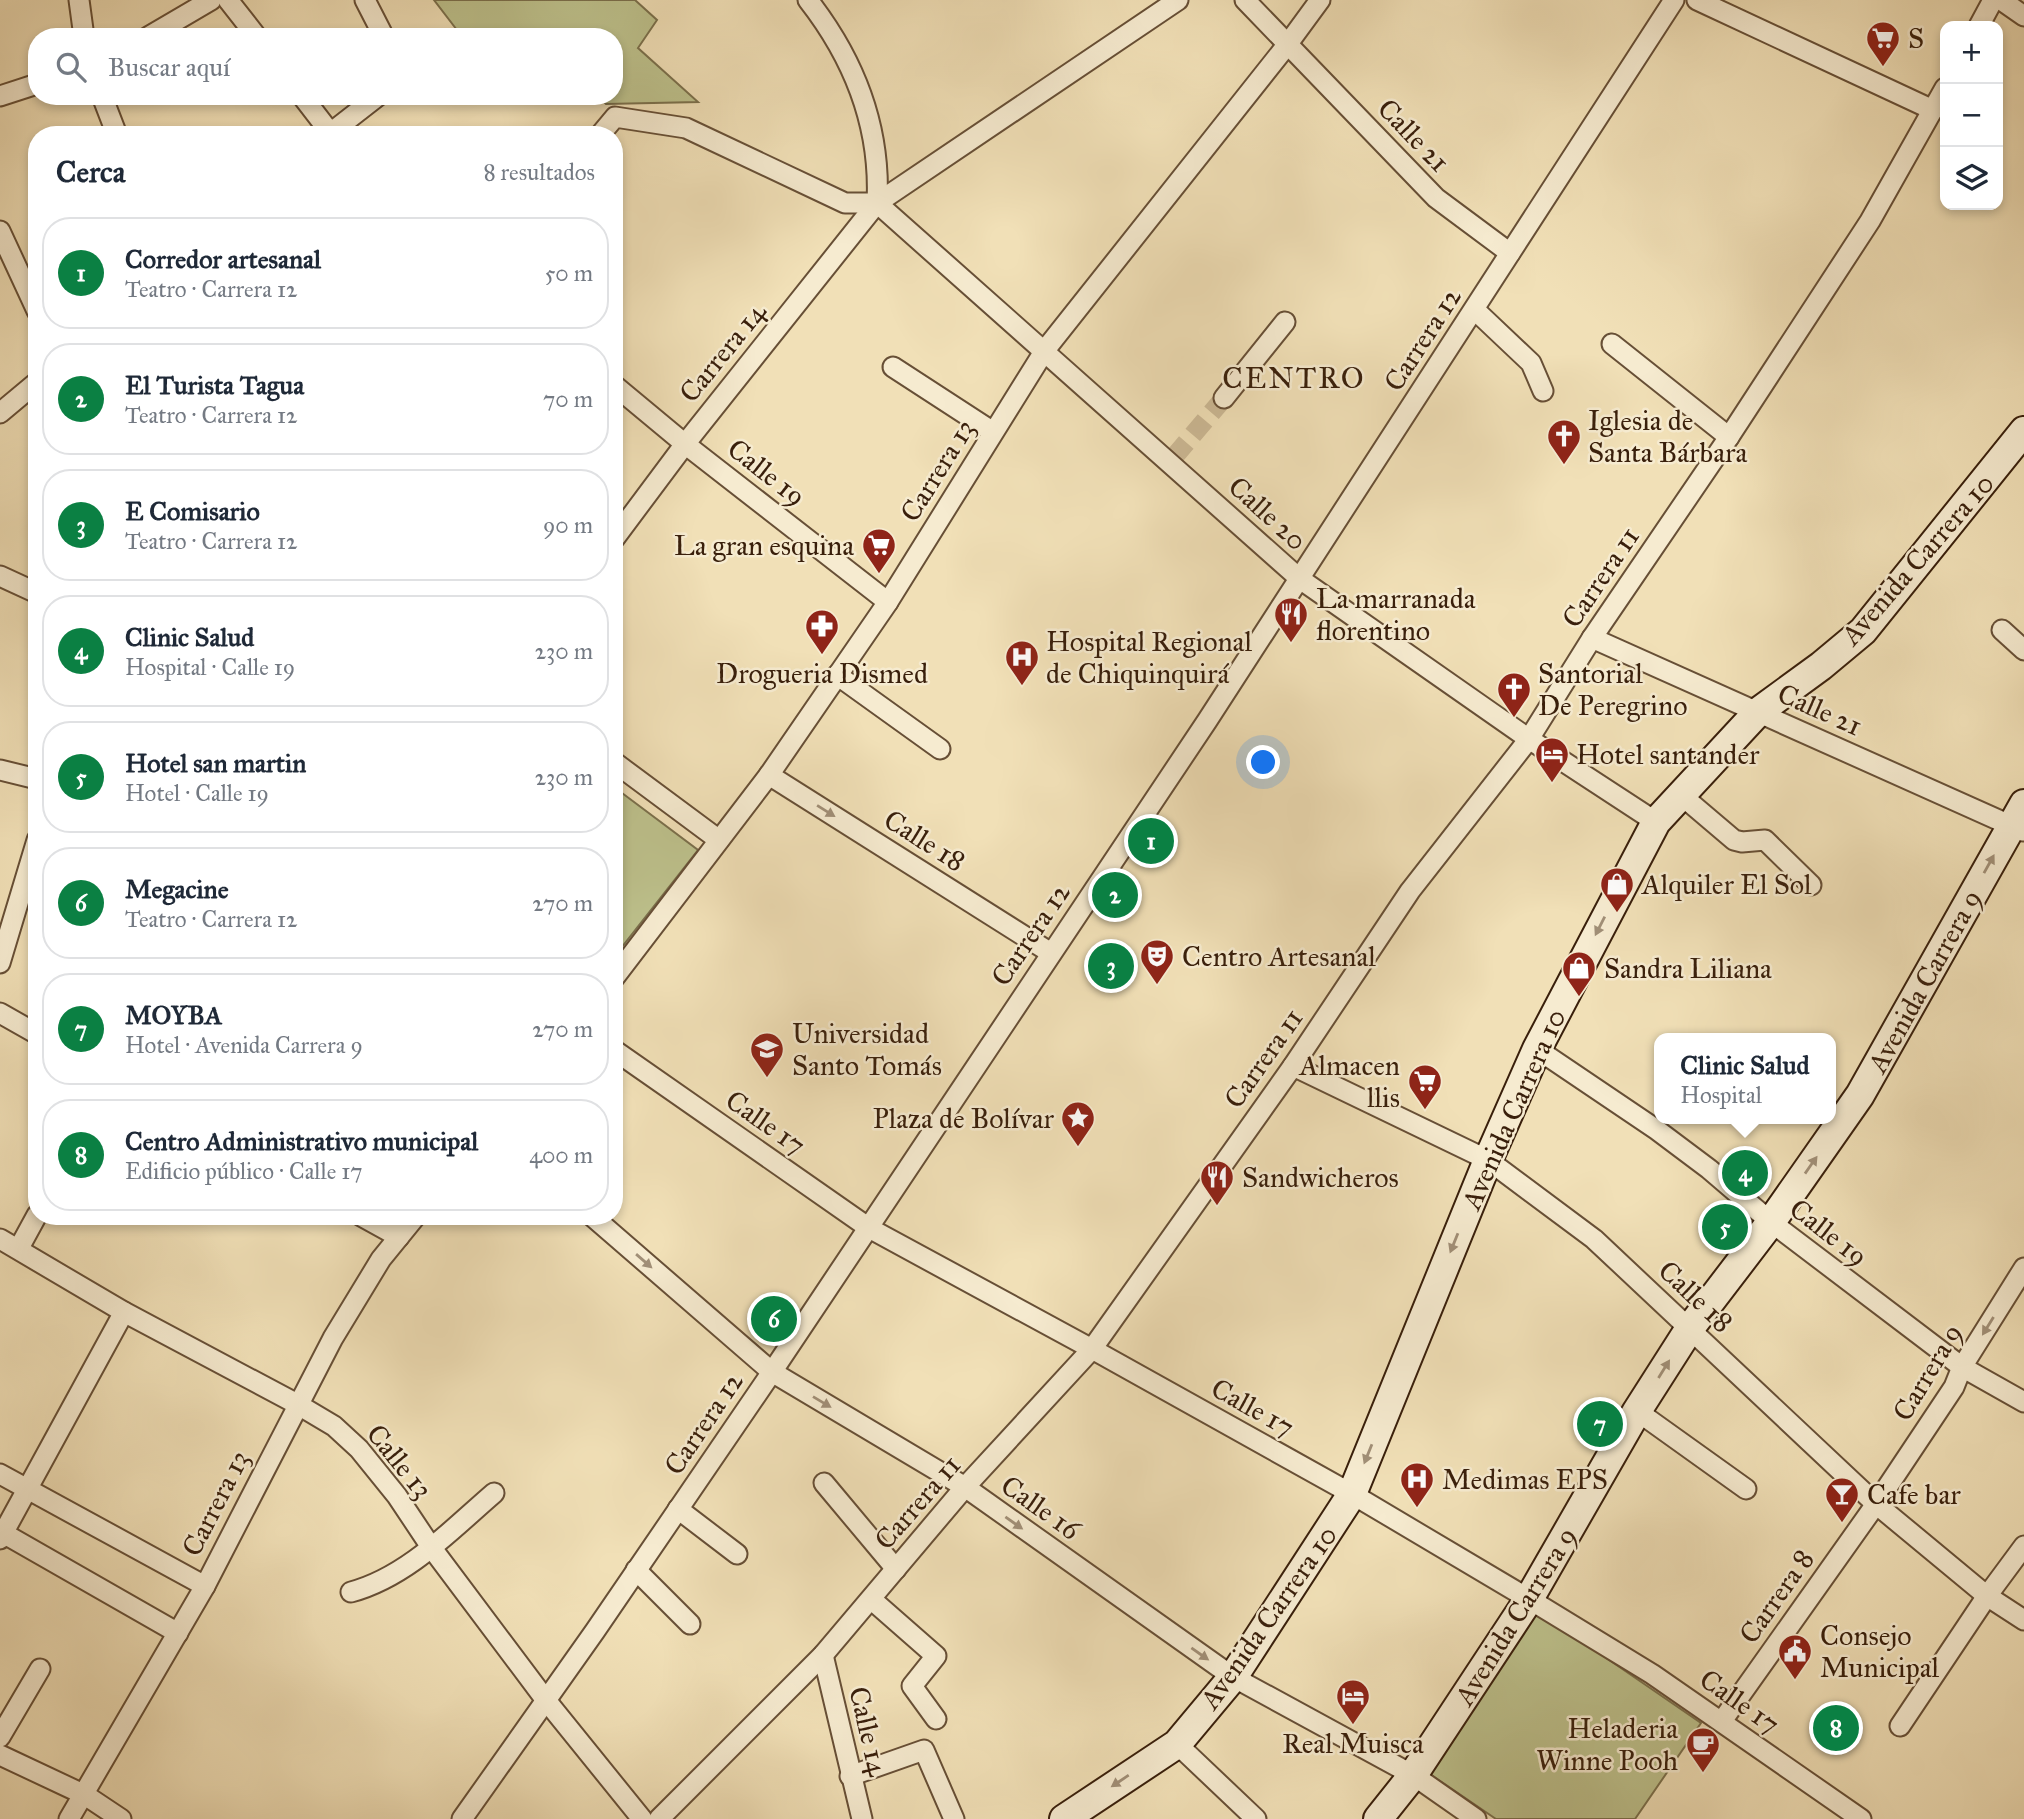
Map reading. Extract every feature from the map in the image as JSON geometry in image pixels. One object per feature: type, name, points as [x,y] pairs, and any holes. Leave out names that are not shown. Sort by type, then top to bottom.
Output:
[{"type":"main road","name":"Avenida Carrera 10","points":[[1064,1819],[1177,1744],[1233,1677],[1352,1494],[1488,1160],[1537,1049],[1656,822],[1758,712],[1863,631],[2024,431]]},
{"type":"main road","name":"Avenida Carrera 9","points":[[1378,1819],[1413,1775],[1529,1600],[1637,1411],[1689,1328],[1771,1222],[1860,1095],[2020,821]]},
{"type":"street","points":[[79,0],[83,28]]},
{"type":"street","points":[[163,28],[211,0]]},
{"type":"street","points":[[228,0],[250,28]]},
{"type":"street","points":[[365,0],[379,28]]},
{"type":"street","points":[[608,126],[615,117],[686,128],[845,203],[877,203],[878,176],[874,141],[863,97],[838,44],[808,0]]},
{"type":"street","name":"Carrera 14","points":[[623,527],[685,444],[877,203],[1178,0]]},
{"type":"street","name":"Calle 21","points":[[1245,0],[1436,198],[1510,253]]},
{"type":"street","name":"Carrera 13","points":[[623,966],[769,775],[888,601],[1045,350],[1287,46],[1320,0]]},
{"type":"street","name":"Carrera 12","points":[[462,1819],[678,1510],[869,1228],[1300,579],[1674,0]]},
{"type":"street","points":[[1697,0],[1933,110]]},
{"type":"street","points":[[1982,21],[1993,0]]},
{"type":"street","points":[[0,96],[28,86]]},
{"type":"street","name":"Carrera 11","points":[[659,1819],[823,1655],[965,1487],[1093,1349],[1293,1066],[1410,891],[1529,739],[1592,638],[1729,437],[1870,221],[1940,97]]},
{"type":"street","points":[[105,105],[114,126]]},
{"type":"street","points":[[309,105],[324,126]]},
{"type":"street","points":[[340,126],[367,105]]},
{"type":"street","name":"Calle 20","points":[[877,203],[1172,460],[1300,579],[1529,739],[1656,822]]},
{"type":"street","points":[[0,231],[28,292]]},
{"type":"street","points":[[1475,310],[1531,363],[1543,391]]},
{"type":"street","points":[[1224,398],[1285,322]]},
{"type":"street","points":[[1612,344],[1729,437]]},
{"type":"street","points":[[893,367],[993,432]]},
{"type":"street","points":[[0,413],[28,390]]},
{"type":"street","name":"Calle 19","points":[[623,392],[685,444],[888,601]]},
{"type":"street","points":[[0,576],[28,589]]},
{"type":"street","points":[[2002,630],[2024,650]]},
{"type":"street","name":"Calle 21","points":[[1592,638],[1758,712],[2020,821]]},
{"type":"street","points":[[837,675],[940,749]]},
{"type":"street","points":[[623,769],[719,841]]},
{"type":"street","points":[[0,770],[28,777]]},
{"type":"street","name":"Calle 18","points":[[769,775],[1051,953]]},
{"type":"street","points":[[1681,795],[1734,840],[1765,840],[1811,885]]},
{"type":"street","points":[[0,963],[28,871]]},
{"type":"street","points":[[0,1013],[28,1029]]},
{"type":"street","name":"Calle 19","points":[[1537,1049],[1657,1130],[1709,1169],[1771,1222],[1962,1367],[2024,1402]]},
{"type":"street","name":"Calle 17","points":[[623,1056],[869,1228],[1352,1494],[1652,1674],[1861,1819]]},
{"type":"street","name":"Calle 18","points":[[1293,1066],[1488,1160],[1594,1239],[1876,1504],[1987,1596],[2024,1620]]},
{"type":"street","points":[[19,1248],[32,1225]]},
{"type":"street","points":[[377,1225],[399,1237]]},
{"type":"street","name":"Carrera 13","points":[[69,1819],[205,1586],[332,1338],[381,1259],[409,1225]]},
{"type":"street","name":"Calle 16","points":[[602,1225],[772,1371],[965,1487],[1233,1677],[1413,1775],[1476,1819]]},
{"type":"street","name":"Calle 13","points":[[0,1238],[124,1312],[334,1426],[359,1449],[397,1496],[431,1548],[545,1699],[642,1819]]},
{"type":"street","name":"Carrera 9","points":[[1876,1504],[1954,1387],[1962,1367],[2024,1268]]},
{"type":"street","points":[[124,1312],[3,1528],[178,1633]]},
{"type":"street","points":[[1637,1411],[1746,1489]]},
{"type":"street","points":[[0,1475],[205,1586]]},
{"type":"street","points":[[824,1483],[896,1569]]},
{"type":"street","points":[[351,1592],[374,1586],[431,1548],[494,1493]]},
{"type":"street","name":"Carrera 8","points":[[1722,1721],[1876,1504]]},
{"type":"street","points":[[678,1510],[737,1553]]},
{"type":"street","points":[[1900,1726],[1987,1596],[2024,1546]]},
{"type":"street","points":[[636,1570],[690,1624]]},
{"type":"street","points":[[871,1599],[936,1656],[912,1686],[936,1718]]},
{"type":"street","name":"Calle 14","points":[[823,1655],[850,1776],[863,1819]]},
{"type":"street","points":[[0,1737],[40,1669]]},
{"type":"street","points":[[1177,1744],[1256,1819]]},
{"type":"street","points":[[850,1776],[924,1749],[954,1819]]},
{"type":"street","points":[[0,1755],[85,1795],[121,1819]]},
{"type":"green space","points":[[434,0],[635,0],[657,20],[638,48],[698,102],[623,104],[623,28],[455,28]]},
{"type":"green space","points":[[623,794],[698,850],[623,946]]},
{"type":"green space","points":[[1535,1609],[1701,1723],[1635,1819],[1496,1819],[1424,1770]]},
{"type":"tunnel","points":[[1174,457],[1224,398]]},
{"type":"place","name":"S","points":[[1883,68]]},
{"type":"place","name":"Iglesia de Santa Bárbara","points":[[1564,466]]},
{"type":"place","name":"La gran esquina","points":[[879,575]]},
{"type":"place","name":"La marranada florentino","points":[[1291,644]]},
{"type":"place","name":"Drogueria Dismed","points":[[822,656]]},
{"type":"place","name":"Hospital Regional de Chiquinquirá","points":[[1022,687]]},
{"type":"place","name":"Santorial De Peregrino","points":[[1514,719]]},
{"type":"place","name":"Hotel santander","points":[[1552,784]]},
{"type":"place","name":"Corredor artesanal","points":[[1151,841]]},
{"type":"place","name":"El Turista Tagua","points":[[1115,895]]},
{"type":"place","name":"Alquiler El Sol","points":[[1617,914]]},
{"type":"place","name":"E Comisario","points":[[1111,966]]},
{"type":"place","name":"Centro Artesanal","points":[[1157,986]]},
{"type":"place","name":"Sandra Liliana","points":[[1579,998]]},
{"type":"place","name":"Universidad Santo Tomás","points":[[767,1079]]},
{"type":"place","name":"Almacen llis","points":[[1425,1111]]},
{"type":"place","name":"Plaza de Bolívar","points":[[1078,1148]]},
{"type":"place","name":"Clinic Salud","points":[[1745,1173]]},
{"type":"place","name":"Sandwicheros","points":[[1217,1207]]},
{"type":"place","name":"Hotel san martin","points":[[1725,1227]]},
{"type":"place","name":"Megacine","points":[[774,1319]]},
{"type":"place","name":"MOYBA","points":[[1600,1424]]},
{"type":"place","name":"Medimas EPS","points":[[1417,1509]]},
{"type":"place","name":"Cafe bar","points":[[1842,1524]]},
{"type":"place","name":"Consejo Municipal","points":[[1795,1681]]},
{"type":"place","name":"Real Muisca","points":[[1353,1726]]},
{"type":"place","name":"Centro Administrativo municipal","points":[[1836,1728]]},
{"type":"place","name":"Heladeria Winne Pooh","points":[[1703,1774]]},
{"type":"district","name":"CENTRO","points":[[1294,378]]}]
